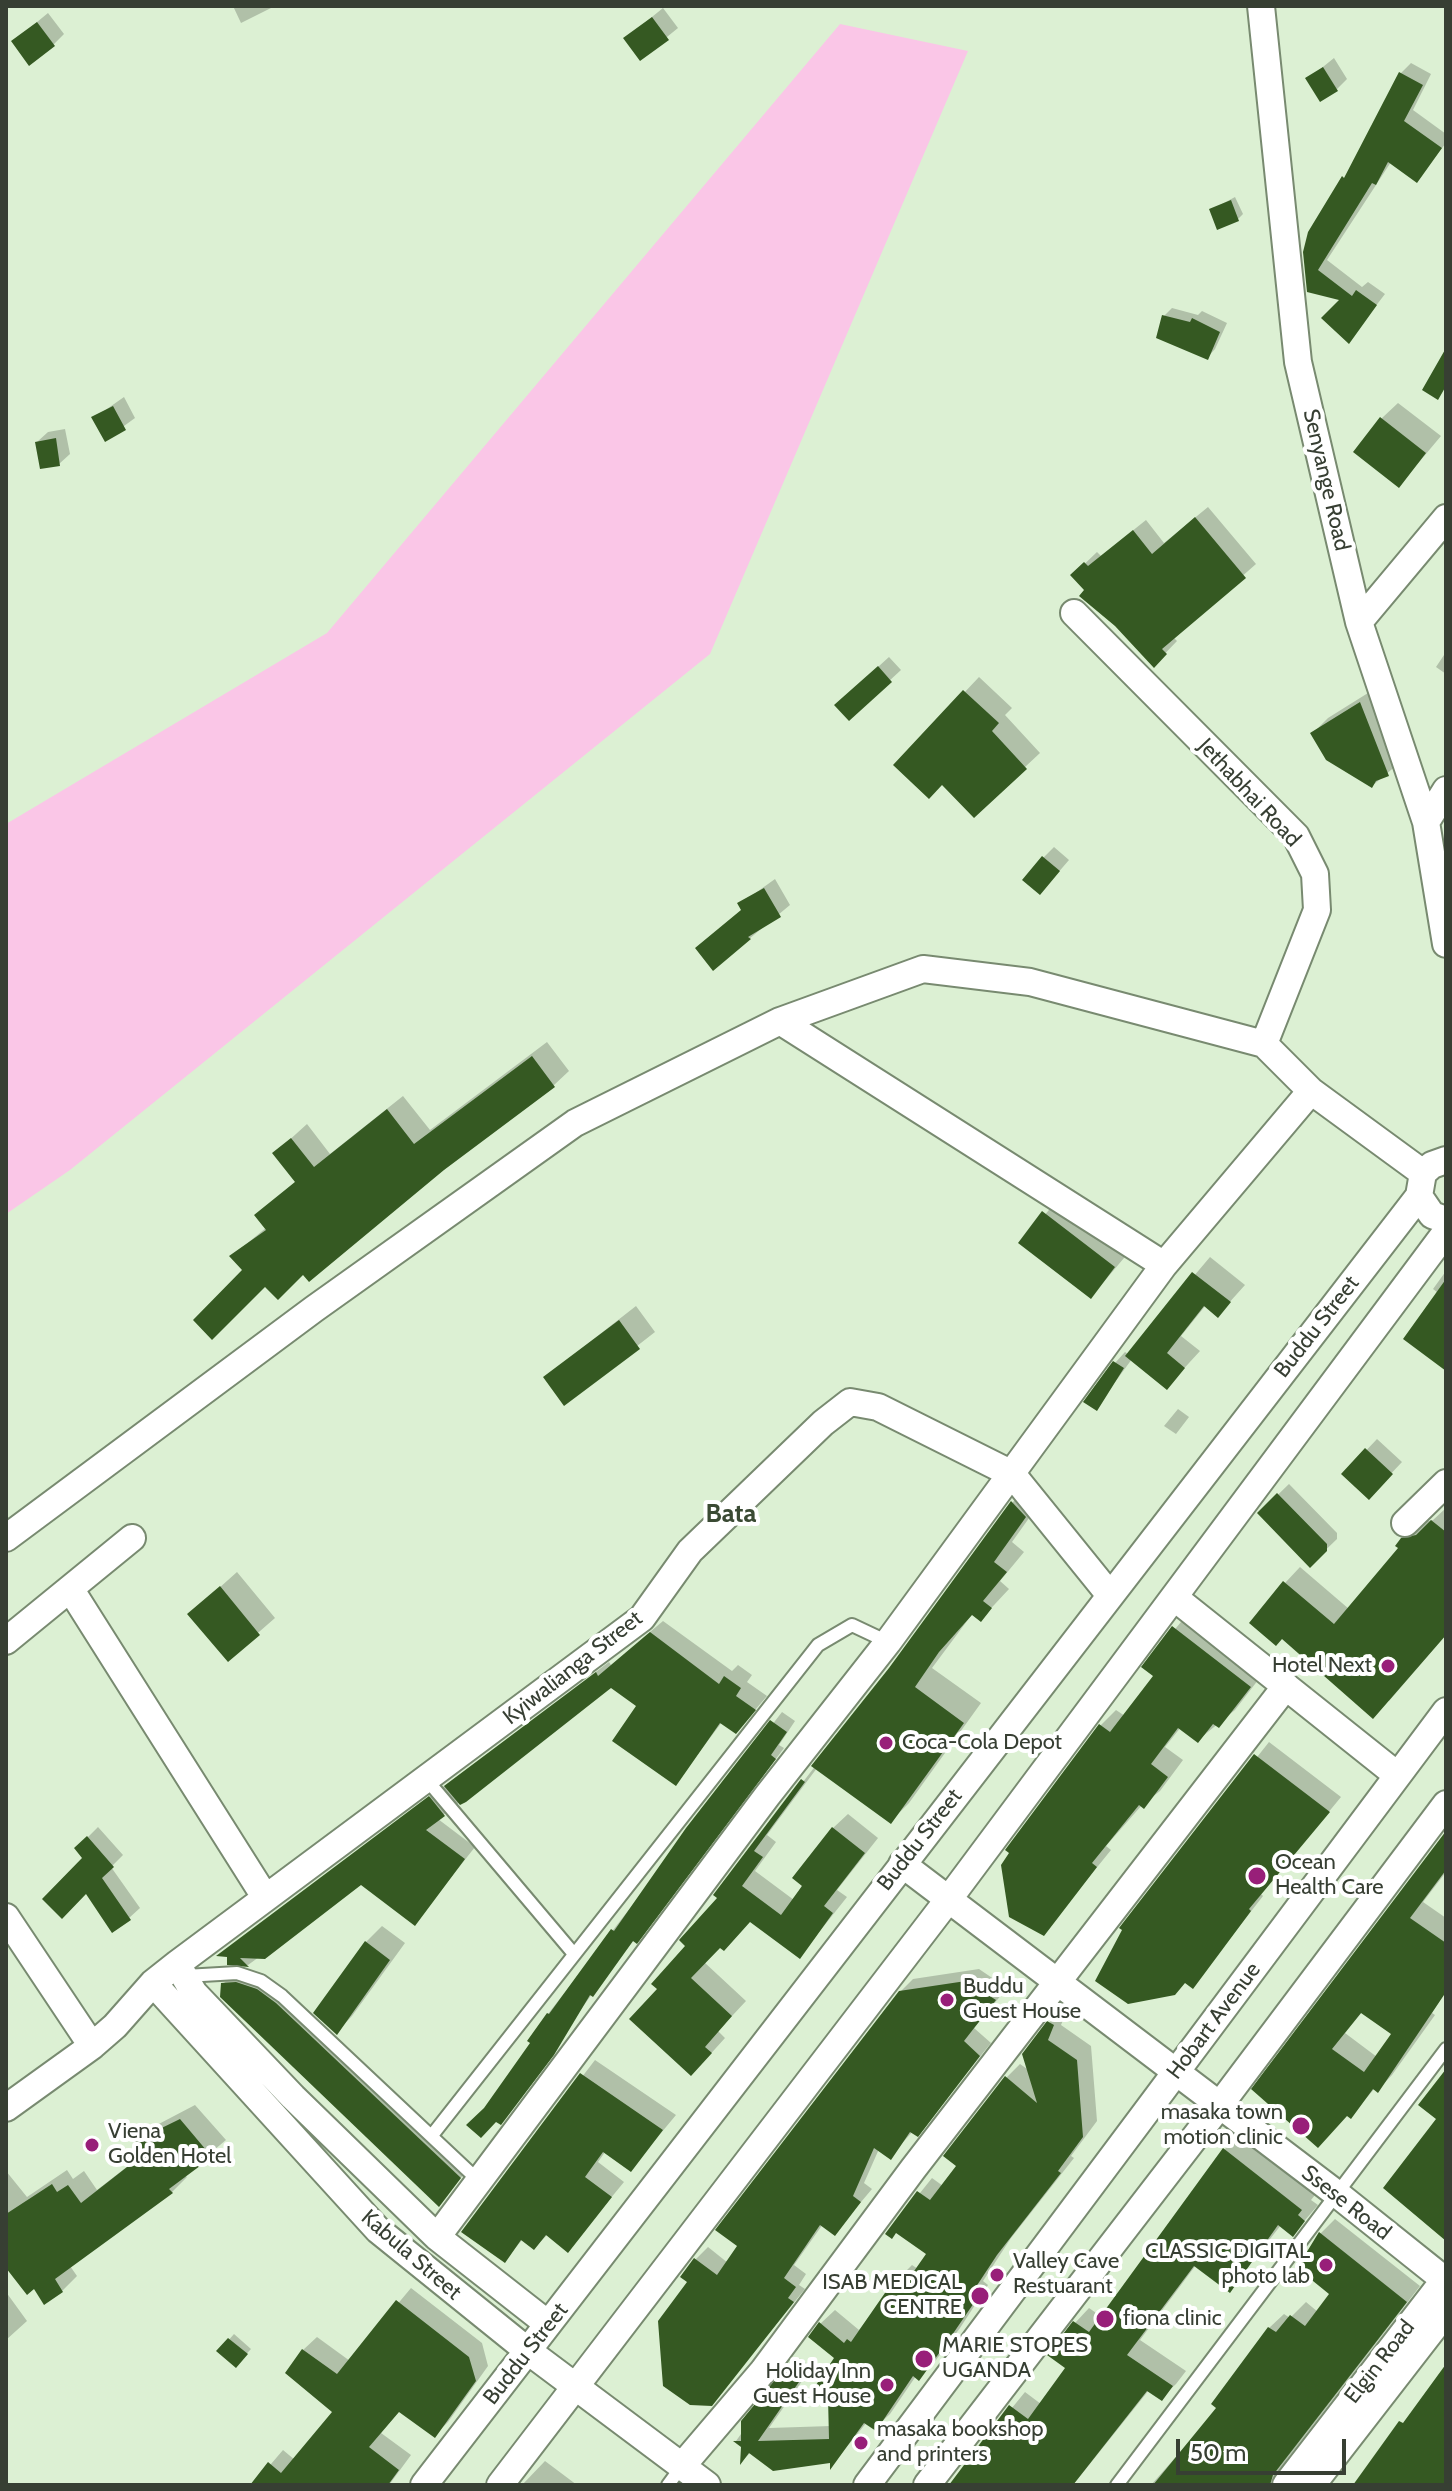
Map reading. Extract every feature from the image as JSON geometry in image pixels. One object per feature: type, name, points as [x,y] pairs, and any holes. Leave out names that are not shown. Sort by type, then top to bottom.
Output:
[{"type":"street","name":"Senyange Road","points":[[1261,6],[1298,362],[1359,622],[1426,822],[1446,944]]},
{"type":"street","points":[[1359,622],[1446,518]]},
{"type":"street","name":"Jethabhai Road","points":[[1074,613],[1296,836],[1315,874],[1317,910],[1264,1044]]},
{"type":"street","points":[[1426,822],[1446,790]]},
{"type":"street","points":[[6,1538],[314,1309],[575,1123],[780,1021],[923,969],[1030,982],[1264,1044],[1311,1091],[1429,1176],[1432,1215],[1446,1220]]},
{"type":"street","points":[[780,1021],[1164,1265]]},
{"type":"street","points":[[437,2237],[767,1796],[888,1642],[1164,1265],[1311,1091]]},
{"type":"street","name":"Buddu Street","points":[[424,2485],[1429,1176]]},
{"type":"street","points":[[500,2485],[948,1900],[1446,1232]]},
{"type":"street","name":"Kyiwalianga Street","points":[[6,2108],[92,2046],[115,2026],[153,1983],[181,1970],[265,1897],[642,1618],[690,1551],[823,1423],[850,1402],[878,1407],[1012,1474],[1109,1594]]},
{"type":"street","points":[[1405,1523],[1446,1483]]},
{"type":"street","points":[[6,1641],[132,1538]]},
{"type":"street","points":[[71,1590],[265,1897]]},
{"type":"street","points":[[1175,1598],[1397,1775]]},
{"type":"street","points":[[675,2476],[763,2371],[1056,1983],[1286,1686]]},
{"type":"street","name":"Hobart Avenue","points":[[867,2485],[1446,1711]]},
{"type":"street","points":[[927,2485],[1219,2106],[1446,1804]]},
{"type":"street","name":"Ssese Road","points":[[902,1864],[1337,2194],[1445,2280]]},
{"type":"street","points":[[6,1917],[92,2046]]},
{"type":"street","points":[[181,1970],[194,1993],[293,2097],[437,2237],[548,2324]]},
{"type":"street","name":"Kabula Street","points":[[153,1983],[378,2230],[575,2386],[675,2476],[707,2485]]},
{"type":"street","name":"Elgin Road","points":[[1286,2485],[1445,2280]]},
{"type":"street","name":"Elgin Road","points":[[1312,2485],[1446,2312]]},
{"type":"lane","points":[[433,2134],[818,1645],[852,1625],[888,1642]]},
{"type":"lane","points":[[427,1780],[574,1954]]},
{"type":"lane","points":[[181,1970],[237,1973],[261,1981],[282,1996],[433,2134],[479,2181]]},
{"type":"lane","points":[[1117,2485],[1446,2049]]},
{"type":"shaded area","points":[[840,24],[968,51],[710,654],[70,1170],[6,1214],[6,824],[327,633]]},
{"type":"building","points":[[652,17],[669,40],[640,61],[623,38]]},
{"type":"building","points":[[37,22],[55,46],[29,66],[11,41]]},
{"type":"building","points":[[1323,67],[1338,91],[1320,102],[1305,78]]},
{"type":"building","points":[[1399,72],[1423,85],[1404,121],[1442,148],[1417,183],[1388,162],[1376,185],[1372,183],[1318,270],[1352,296],[1356,290],[1377,305],[1349,344],[1321,318],[1339,300],[1307,292],[1303,252],[1308,232],[1342,176],[1344,178]]},
{"type":"building","points":[[1231,200],[1239,221],[1217,230],[1209,209]]},
{"type":"building","points":[[1162,315],[1190,322],[1192,318],[1220,332],[1208,360],[1156,338]]},
{"type":"building","points":[[1446,348],[1446,386],[1438,400],[1422,390]]},
{"type":"building","points":[[113,406],[126,430],[105,442],[91,417]]},
{"type":"building","points":[[1380,417],[1426,453],[1399,488],[1353,452]]},
{"type":"building","points":[[56,438],[60,466],[40,469],[35,442]]},
{"type":"building","points":[[1195,517],[1246,578],[1162,649],[1167,654],[1154,668],[1115,626],[1079,596],[1084,590],[1070,575],[1084,562],[1088,566],[1133,530],[1152,554]]},
{"type":"building","points":[[878,666],[892,682],[849,721],[834,705]]},
{"type":"building","points":[[963,690],[999,723],[992,731],[1027,769],[974,818],[942,785],[929,799],[893,765]]},
{"type":"building","points":[[1360,702],[1389,776],[1376,781],[1372,788],[1326,760],[1310,733]]},
{"type":"building","points":[[1042,856],[1060,871],[1040,895],[1022,880]]},
{"type":"building","points":[[764,888],[781,917],[748,937],[751,939],[713,971],[695,948],[741,910],[737,903]]},
{"type":"building","points":[[532,1056],[555,1087],[444,1170],[309,1282],[303,1275],[278,1300],[265,1287],[212,1340],[193,1320],[242,1270],[229,1256],[266,1230],[254,1215],[295,1182],[272,1153],[291,1138],[314,1167],[387,1109],[414,1144]]},
{"type":"building","points":[[1042,1211],[1115,1267],[1091,1299],[1018,1243]]},
{"type":"building","points":[[1192,1272],[1231,1302],[1218,1318],[1204,1306],[1167,1353],[1185,1368],[1167,1390],[1125,1356]]},
{"type":"building","points":[[1446,1279],[1446,1371],[1403,1339]]},
{"type":"building","points":[[619,1320],[640,1349],[564,1406],[543,1377]]},
{"type":"building","points":[[1113,1361],[1124,1368],[1097,1411],[1083,1402]]},
{"type":"building","points":[[1365,1448],[1393,1474],[1369,1500],[1341,1474]]},
{"type":"building","points":[[1277,1493],[1327,1544],[1327,1551],[1310,1568],[1257,1513]]},
{"type":"building","name":"Coca-Cola Depot","points":[[1011,1501],[1026,1517],[994,1562],[1007,1572],[983,1601],[992,1608],[981,1622],[972,1615],[939,1652],[915,1687],[964,1723],[891,1824],[811,1766],[889,1668]]},
{"type":"building","points":[[1431,1520],[1446,1532],[1446,1635],[1373,1719],[1282,1639],[1276,1646],[1249,1623],[1283,1581],[1334,1624],[1398,1548],[1395,1546],[1401,1538],[1416,1535]]},
{"type":"building","points":[[220,1586],[260,1635],[228,1662],[187,1614]]},
{"type":"building","points":[[1172,1626],[1251,1687],[1219,1728],[1213,1724],[1198,1743],[1178,1728],[1151,1764],[1168,1777],[1144,1809],[1139,1805],[1092,1863],[1097,1867],[1044,1936],[1009,1917],[1001,1865],[1009,1853],[1005,1850],[1099,1724],[1110,1732],[1153,1676],[1141,1667]]},
{"type":"building","points":[[650,1632],[719,1684],[724,1676],[741,1688],[736,1696],[756,1710],[736,1734],[720,1723],[676,1786],[612,1741],[636,1706],[611,1688],[466,1802],[460,1805],[444,1786],[596,1672],[598,1676]]},
{"type":"building","points":[[770,1720],[787,1732],[771,1755],[776,1759],[637,1944],[633,1941],[593,1997],[590,1995],[554,2055],[501,2125],[496,2122],[481,2138],[466,2125],[484,2108],[530,2043],[527,2041],[547,2013],[611,1929],[614,1931],[686,1828]]},
{"type":"building","points":[[1254,1754],[1330,1812],[1249,1909],[1251,1911],[1193,1989],[1185,1983],[1175,1995],[1128,2004],[1095,1981],[1122,1930],[1119,1928]]},
{"type":"building","points":[[801,1779],[805,1782],[754,1851],[763,1857],[742,1886],[781,1915],[802,1886],[792,1878],[832,1827],[865,1853],[824,1906],[833,1913],[800,1959],[750,1922],[724,1951],[720,1948],[691,1978],[732,2016],[705,2047],[712,2053],[691,2076],[629,2019],[657,1989],[651,1984],[685,1946],[679,1940],[717,1898],[713,1895]]},
{"type":"building","points":[[429,1796],[445,1816],[426,1830],[465,1859],[415,1926],[361,1885],[265,1959],[240,1958],[249,1967],[227,1965],[227,1957],[216,1956]]},
{"type":"building","points":[[1446,1831],[1446,1870],[1410,1918],[1446,1943],[1446,1992],[1378,2093],[1373,2089],[1351,2119],[1347,2116],[1318,2148],[1251,2089]],"holes":[[[1361,2013],[1391,2034],[1364,2072],[1332,2049]]]},
{"type":"building","points":[[87,1836],[114,1867],[102,1878],[131,1920],[112,1933],[86,1894],[62,1919],[42,1899],[82,1858],[74,1848]]},
{"type":"building","points":[[365,1941],[390,1960],[337,2035],[313,2013]]},
{"type":"building","points":[[966,1981],[996,2000],[964,2041],[980,2056],[918,2137],[910,2132],[891,2160],[874,2148],[853,2196],[861,2202],[835,2236],[820,2225],[784,2278],[796,2287],[788,2298],[794,2302],[712,2406],[690,2405],[663,2386],[658,2321],[687,2282],[680,2277],[694,2258],[717,2275],[737,2246],[715,2230],[899,1991]]},
{"type":"building","points":[[236,1982],[257,1989],[276,2003],[461,2178],[439,2207],[220,1997],[221,1983]]},
{"type":"building","points":[[1047,2021],[1054,2025],[1048,2040],[1077,2060],[1083,2137],[1058,2171],[1061,2173],[997,2255],[970,2296],[976,2300],[950,2338],[919,2381],[913,2376],[876,2431],[864,2423],[830,2470],[830,2463],[773,2471],[749,2453],[740,2465],[741,2447],[733,2441],[741,2441],[741,2421],[783,2370],[799,2382],[758,2441],[829,2439],[828,2397],[814,2388],[834,2358],[808,2337],[819,2322],[844,2343],[847,2339],[851,2342],[896,2277],[905,2284],[926,2254],[896,2233],[892,2239],[885,2234],[917,2191],[930,2200],[956,2166],[943,2156],[1005,2076],[1037,2103],[1022,2054]]},
{"type":"building","points":[[1446,2069],[1446,2241],[1383,2188],[1436,2119],[1418,2105]]},
{"type":"building","points":[[580,2073],[663,2130],[631,2172],[603,2152],[585,2177],[612,2197],[568,2253],[546,2235],[534,2250],[521,2240],[505,2263],[461,2232]]},
{"type":"building","points":[[180,2119],[212,2157],[169,2189],[173,2193],[55,2279],[63,2292],[44,2305],[34,2289],[27,2295],[6,2268],[6,2214],[52,2184],[57,2192],[68,2185],[81,2203],[145,2153],[135,2141]]},
{"type":"building","points":[[1223,2148],[1302,2210],[1298,2215],[1305,2221],[1293,2237],[1278,2225],[1230,2293],[1194,2266],[1127,2355],[1173,2386],[1162,2401],[1147,2391],[1073,2485],[949,2485],[1009,2405],[1028,2419],[1065,2368],[1047,2355],[1073,2321],[1089,2332]]},
{"type":"building","points":[[1319,2232],[1407,2302],[1273,2475],[1270,2485],[1153,2485],[1216,2408],[1211,2404],[1268,2327],[1276,2332],[1290,2315],[1305,2326],[1329,2294],[1297,2268]]},
{"type":"building","points":[[396,2300],[469,2357],[476,2381],[435,2438],[399,2412],[369,2447],[399,2470],[388,2485],[250,2485],[268,2462],[281,2473],[332,2412],[285,2373],[302,2349],[337,2374]]},
{"type":"building","points":[[228,2338],[248,2354],[236,2368],[216,2351]]},
{"type":"building","points":[[1446,2364],[1446,2485],[1353,2485],[1399,2421],[1403,2423]]},
{"type":"place","name":"Hotel Next","points":[[1388,1666]]},
{"type":"place","name":"Coca-Cola Depot","points":[[886,1743]]},
{"type":"place","name":"Ocean Health Care","points":[[1257,1876]]},
{"type":"place","name":"Buddu Guest House","points":[[947,2000]]},
{"type":"place","name":"masaka town motion clinic","points":[[1301,2126]]},
{"type":"place","name":"Viena Golden Hotel","points":[[92,2145]]},
{"type":"place","name":"CLASSIC DIGITAL photo lab","points":[[1326,2265]]},
{"type":"place","name":"Valley Cave Restuarant","points":[[997,2275]]},
{"type":"place","name":"ISAB MEDICAL CENTRE","points":[[980,2296]]},
{"type":"place","name":"fiona clinic","points":[[1105,2319]]},
{"type":"place","name":"MARIE STOPES UGANDA","points":[[924,2359]]},
{"type":"place","name":"Holiday Inn Guest House","points":[[887,2385]]},
{"type":"place","name":"masaka bookshop and printers","points":[[861,2443]]},
{"type":"district","name":"Bata","points":[[731,1514]]}]
